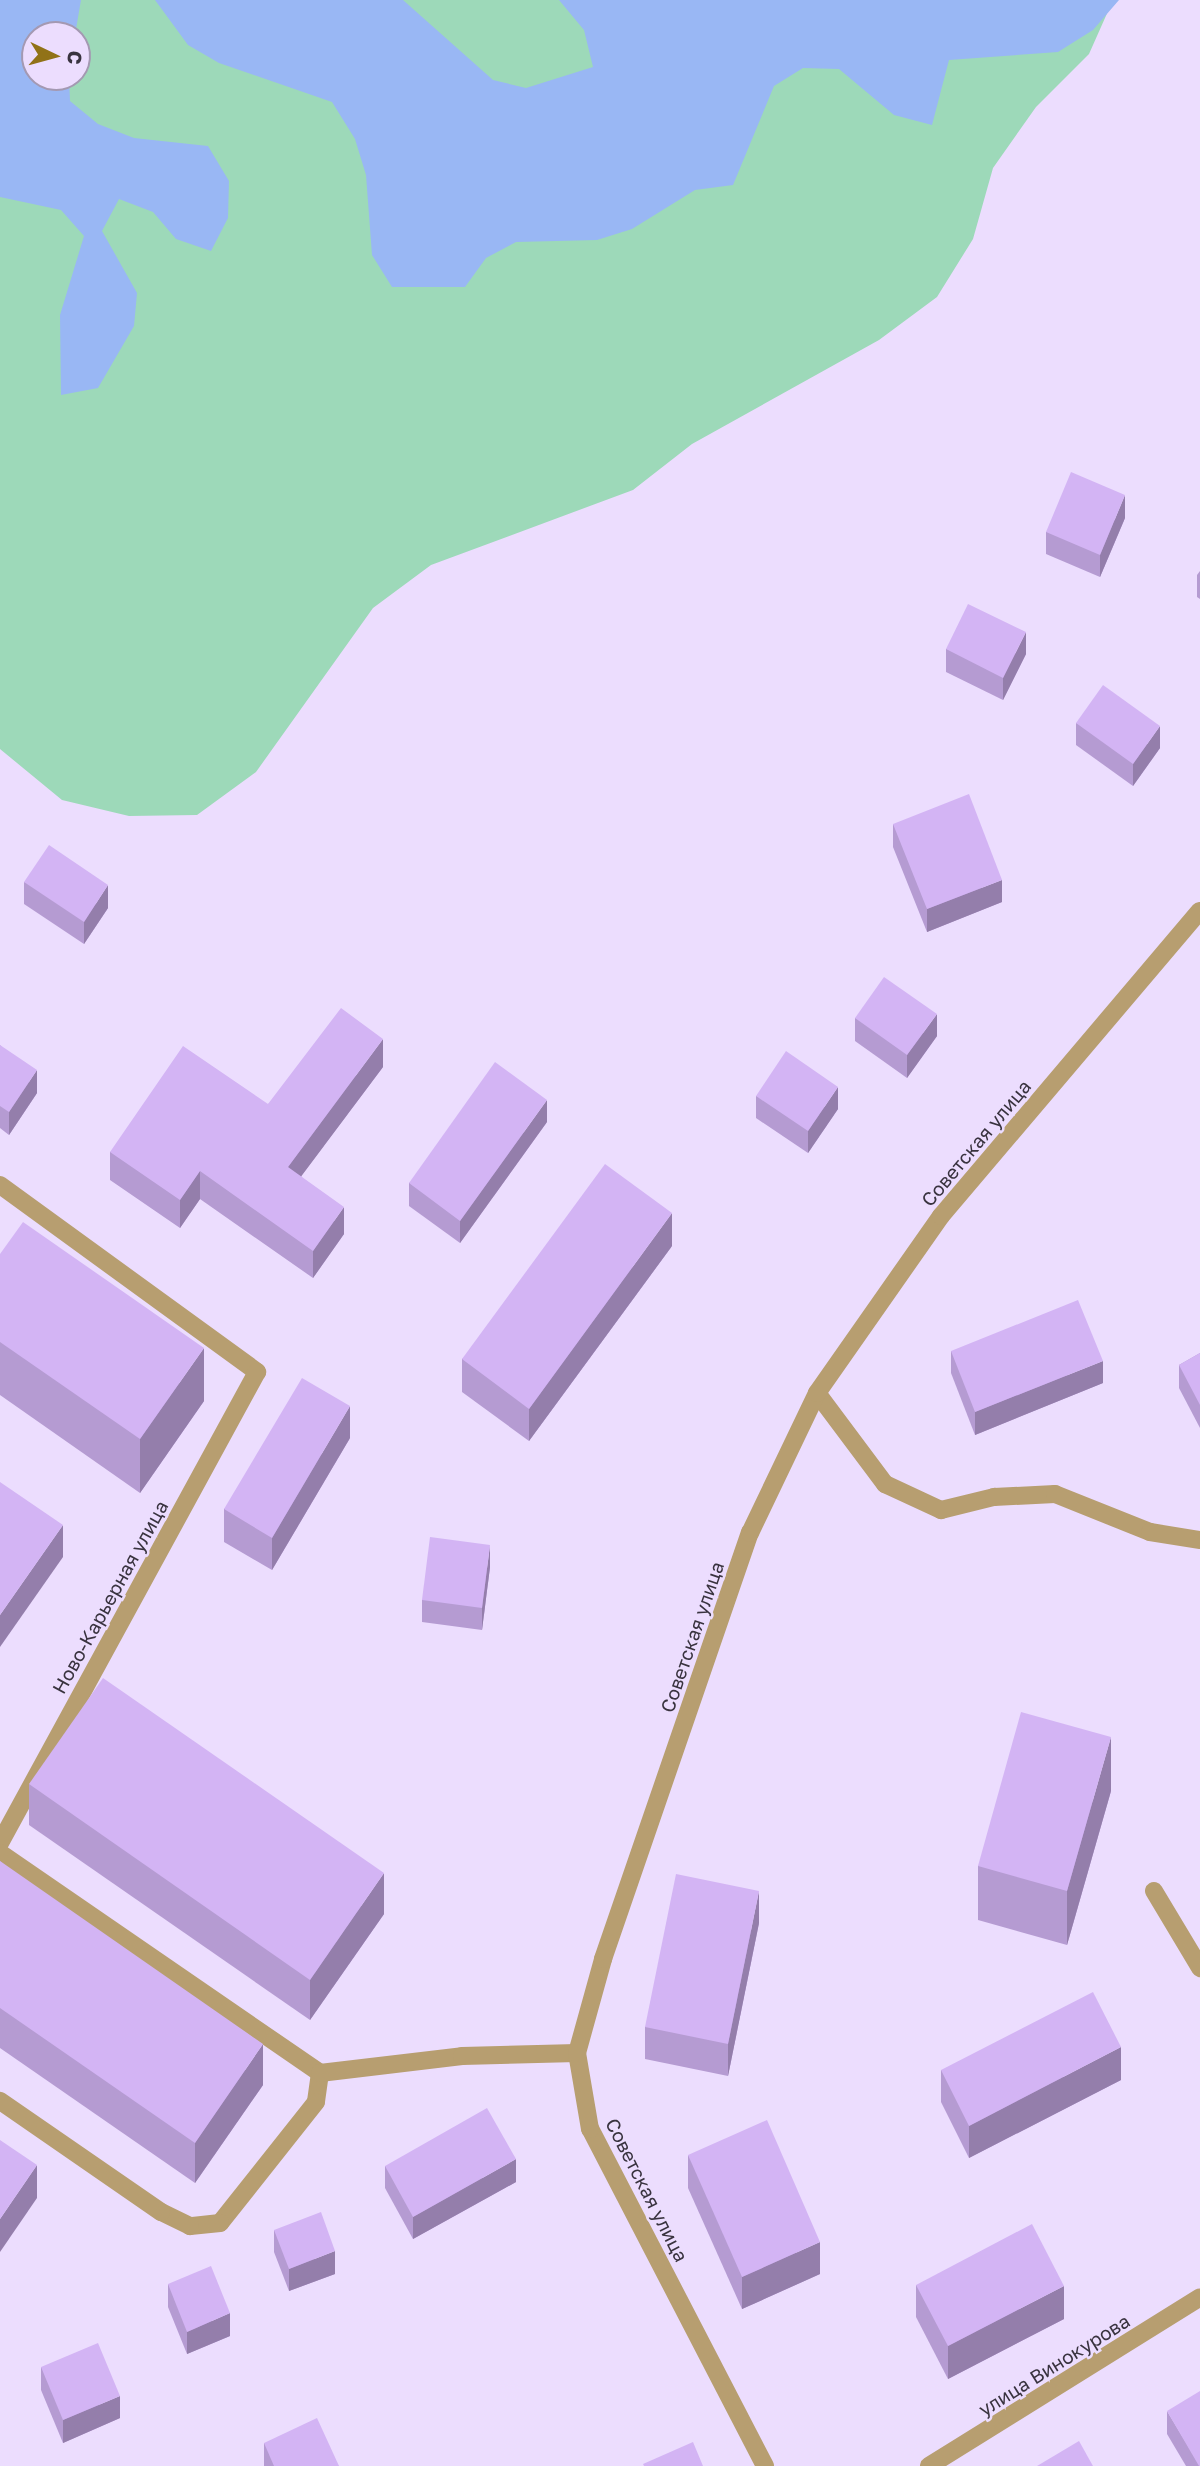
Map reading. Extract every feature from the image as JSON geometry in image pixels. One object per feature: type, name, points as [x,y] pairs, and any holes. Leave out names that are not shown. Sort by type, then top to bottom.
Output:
[{"type":"street","name":"Советская улица","points":[[765,2466],[590,2129],[577,2053],[603,1959],[751,1533],[817,1393],[941,1216],[1200,911]]},
{"type":"street","name":"Ново-Карьерная улица","points":[[0,1185],[257,1372],[0,1843]]},
{"type":"street","points":[[817,1393],[885,1484],[942,1510],[994,1497],[1055,1494],[1150,1532],[1200,1539]]},
{"type":"street","points":[[0,1853],[320,2073],[462,2056],[577,2053]]},
{"type":"street","points":[[1154,1891],[1200,1968]]},
{"type":"street","points":[[0,2101],[161,2212],[190,2226],[220,2223],[316,2102],[320,2073]]},
{"type":"street","name":"улица Винокурова","points":[[929,2466],[1200,2297]]},
{"type":"green space","points":[[0,0],[1113,0],[1089,54],[1036,107],[993,168],[973,239],[937,297],[879,340],[692,444],[633,490],[431,565],[373,608],[256,772],[197,815],[129,816],[62,800],[0,749]]},
{"type":"water","points":[[0,0],[81,0],[77,21],[21,21],[21,91],[70,91],[70,101],[98,124],[134,138],[208,146],[229,181],[228,218],[211,251],[176,239],[153,212],[119,199],[102,231],[137,293],[134,326],[98,388],[61,395],[60,315],[84,236],[61,210],[0,197]]},
{"type":"water","points":[[155,0],[403,0],[493,80],[526,88],[593,67],[584,30],[559,0],[1119,0],[1093,30],[1058,52],[949,60],[932,125],[894,115],[839,69],[803,68],[774,86],[733,185],[695,190],[632,229],[597,240],[516,242],[486,258],[465,287],[392,287],[372,255],[366,175],[355,139],[332,102],[219,63],[188,45]]},
{"type":"building","points":[[1071,472],[1125,495],[1100,555],[1046,532]]},
{"type":"building","points":[[968,604],[1026,632],[1003,678],[946,649]]},
{"type":"building","points":[[1103,685],[1160,726],[1133,764],[1076,723]]},
{"type":"building","points":[[969,794],[1002,880],[927,909],[893,824]]},
{"type":"building","points":[[49,845],[108,885],[84,922],[24,882]]},
{"type":"building","points":[[884,977],[937,1014],[907,1055],[855,1018]]},
{"type":"building","points":[[341,1008],[383,1039],[288,1167],[344,1207],[313,1251],[200,1171],[180,1200],[110,1152],[183,1046],[268,1104]]},
{"type":"building","points":[[0,1045],[37,1070],[9,1112],[0,1106]]},
{"type":"building","points":[[786,1051],[838,1087],[808,1131],[756,1096]]},
{"type":"building","points":[[495,1062],[547,1100],[460,1221],[409,1183]]},
{"type":"building","points":[[605,1164],[672,1213],[529,1409],[462,1359]]},
{"type":"building","points":[[23,1222],[204,1348],[140,1439],[0,1342],[0,1254]]},
{"type":"building","points":[[1078,1300],[1103,1361],[975,1412],[951,1351]]},
{"type":"building","points":[[1200,1353],[1200,1405],[1179,1365]]},
{"type":"building","points":[[302,1378],[350,1406],[272,1538],[224,1509]]},
{"type":"building","points":[[0,1482],[63,1525],[0,1615]]},
{"type":"building","points":[[430,1537],[490,1545],[482,1608],[422,1600]]},
{"type":"building","points":[[103,1678],[384,1873],[310,1980],[29,1784]]},
{"type":"building","points":[[1021,1712],[1111,1737],[1067,1891],[978,1866]]},
{"type":"building","points":[[0,1861],[263,2044],[195,2143],[0,2008]]},
{"type":"building","points":[[676,1874],[759,1891],[728,2044],[645,2027]]},
{"type":"building","points":[[1093,1992],[1121,2047],[969,2126],[941,2070]]},
{"type":"building","points":[[487,2108],[516,2159],[413,2217],[385,2166]]},
{"type":"building","points":[[767,2120],[820,2242],[742,2277],[688,2155]]},
{"type":"building","points":[[0,2140],[37,2165],[0,2219]]},
{"type":"building","points":[[321,2212],[335,2251],[289,2269],[274,2230]]},
{"type":"building","points":[[1032,2224],[1064,2286],[948,2346],[916,2285]]},
{"type":"building","points":[[211,2266],[230,2313],[187,2332],[168,2284]]},
{"type":"building","points":[[98,2343],[120,2396],[63,2420],[41,2367]]},
{"type":"building","points":[[1200,2391],[1200,2466],[1199,2466],[1167,2411]]},
{"type":"building","points":[[317,2418],[339,2466],[274,2466],[264,2443]]},
{"type":"building","points":[[1079,2441],[1093,2466],[1037,2466]]},
{"type":"building","points":[[693,2442],[703,2466],[643,2464]]}]
